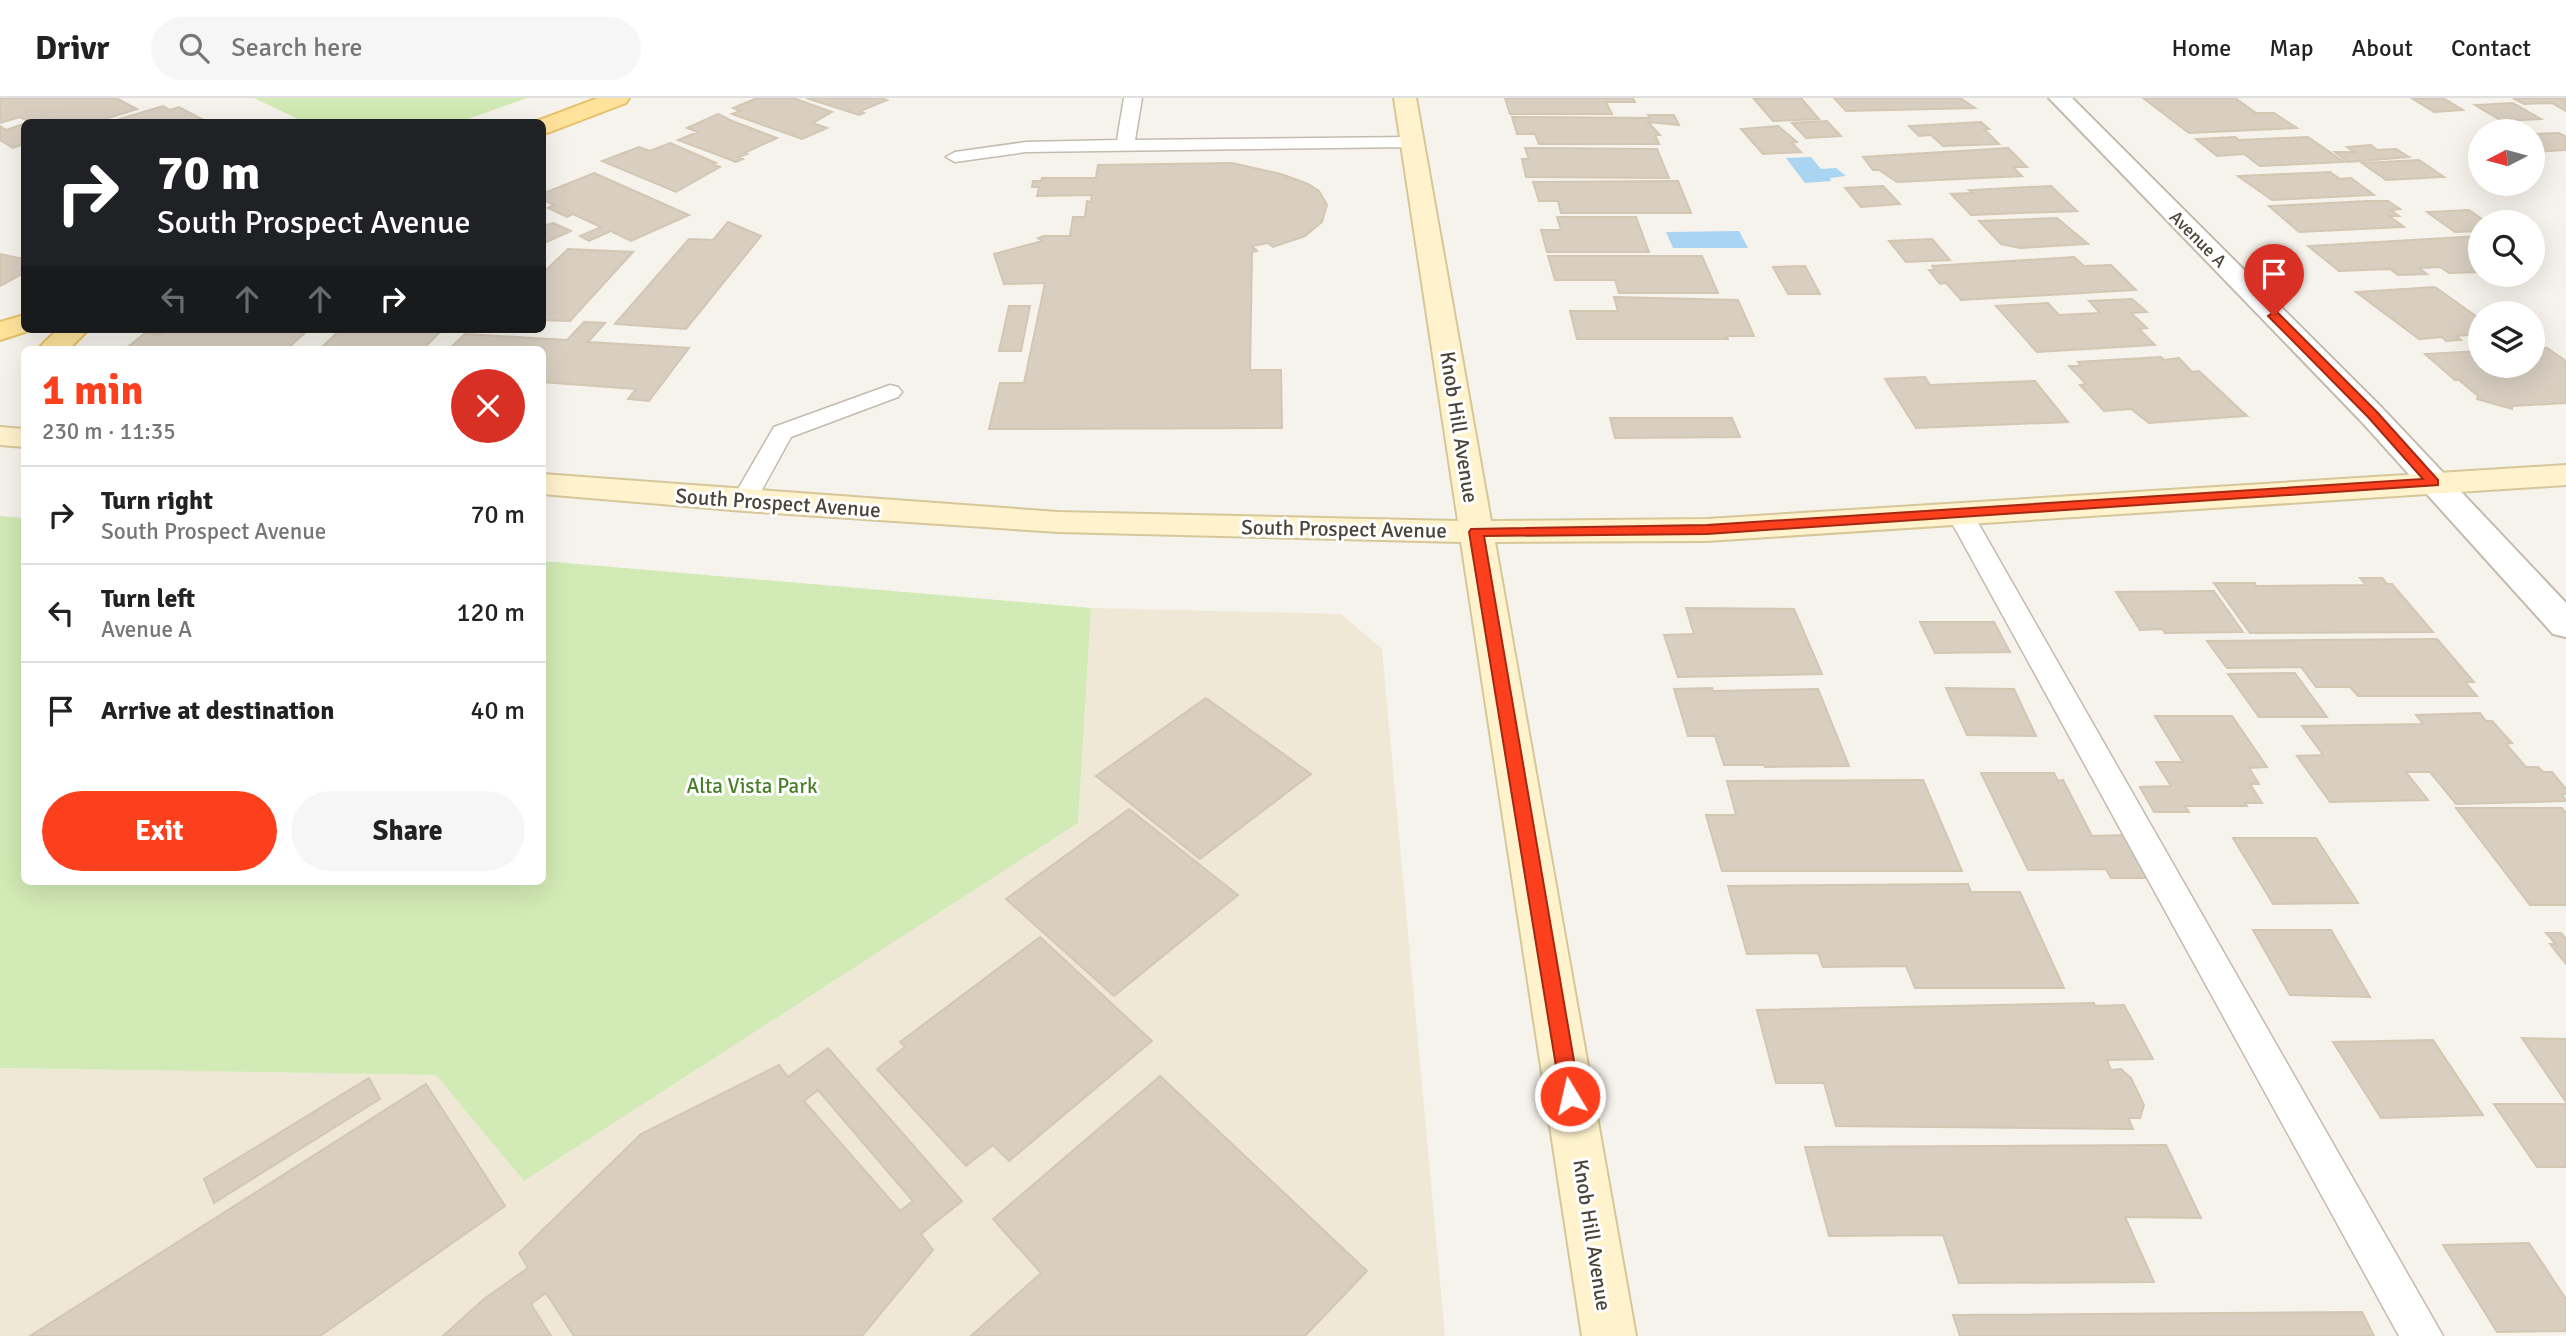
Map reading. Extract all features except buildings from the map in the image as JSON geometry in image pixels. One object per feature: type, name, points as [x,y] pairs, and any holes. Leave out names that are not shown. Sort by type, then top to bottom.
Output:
[{"type":"main road","points":[[546,125],[618,98]]},
{"type":"main road","name":"Knob Hill Avenue","points":[[1405,98],[1609,1336]]},
{"type":"main road","points":[[0,332],[21,324]]},
{"type":"main road","points":[[56,346],[70,333]]},
{"type":"main road","points":[[0,436],[21,438]]},
{"type":"main road","name":"South Prospect Avenue","points":[[546,484],[1058,522],[1476,532],[1707,530],[2566,475]]},
{"type":"street","name":"Avenue A","points":[[2060,98],[2372,415],[2566,625]]},
{"type":"lane","points":[[1125,147],[1133,98]]},
{"type":"lane","points":[[955,157],[1026,147],[1412,142]]},
{"type":"lane","points":[[744,501],[782,432],[890,392]]},
{"type":"lane","points":[[1960,513],[2422,1336]]},
{"type":"shaded area","points":[[1091,608],[1341,614],[1382,649],[1445,1336],[0,1336],[0,1068],[436,1075],[524,1181],[1078,823]]},
{"type":"green space","points":[[254,98],[527,98],[468,119],[298,119]]},
{"type":"green space","name":"Alta Vista Park","points":[[0,516],[21,518],[21,885],[546,885],[546,561],[1091,608],[1078,823],[524,1181],[436,1075],[0,1068]]},
{"type":"water","points":[[1811,157],[1821,169],[1836,168],[1846,176],[1830,178],[1831,181],[1805,183],[1786,158]]},
{"type":"water","points":[[1739,231],[1748,248],[1673,248],[1666,232]]},
{"type":"route","points":[[1570,1096],[1476,532],[1707,530],[2433,483],[2372,415],[2274,316]]}]
